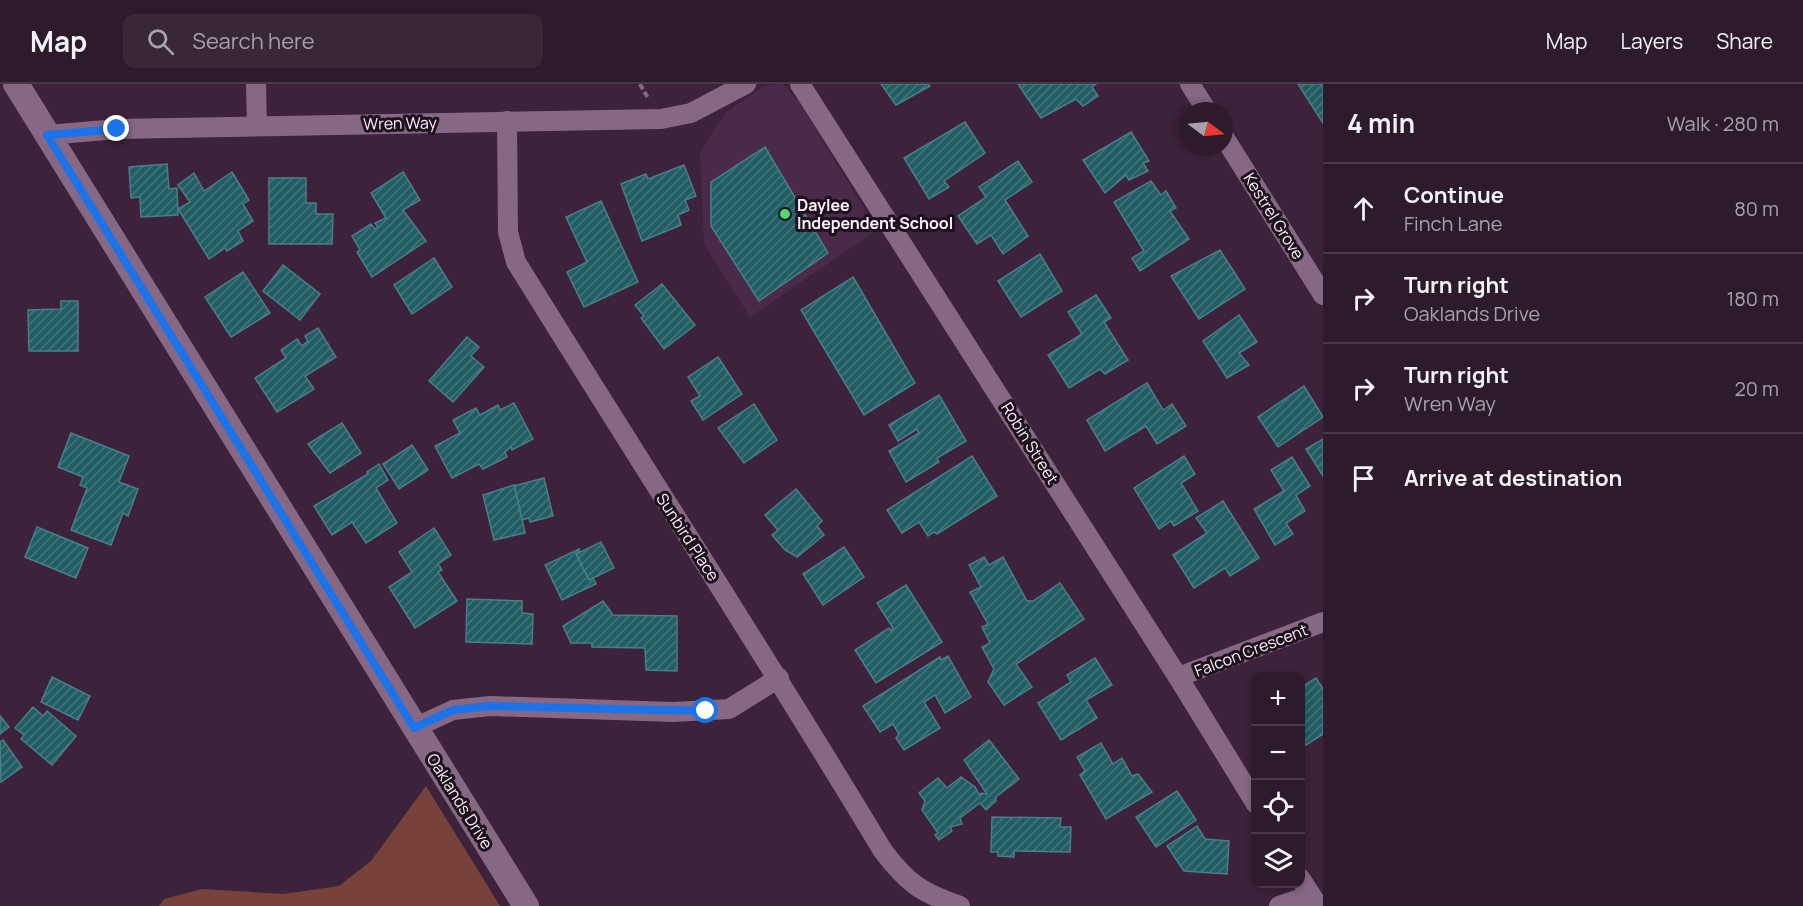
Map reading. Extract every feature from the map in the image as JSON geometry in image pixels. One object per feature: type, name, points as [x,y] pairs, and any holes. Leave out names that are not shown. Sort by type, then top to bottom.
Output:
[{"type":"street","name":"Oaklands Drive","points":[[16,84],[526,906]]},
{"type":"street","points":[[256,84],[257,126]]},
{"type":"street","name":"Wren Way","points":[[47,135],[117,129],[661,119],[691,113],[746,84]]},
{"type":"street","name":"Robin Street","points":[[800,84],[1178,677],[1251,796]]},
{"type":"street","points":[[1191,84],[1202,102]]},
{"type":"street","name":"Sunbird Place","points":[[507,121],[508,232],[516,262],[654,485],[779,678],[883,851],[903,878],[933,897],[960,906]]},
{"type":"street","name":"Kestrel Grove","points":[[1233,151],[1323,296]]},
{"type":"street","name":"Falcon Crescent","points":[[1178,677],[1323,622]]},
{"type":"street","points":[[414,728],[453,710],[490,706],[673,712],[729,708],[779,678]]},
{"type":"street","points":[[1279,906],[1315,900],[1305,885]]},
{"type":"shaded area","name":"Daylee Independent School","points":[[783,84],[799,102],[877,230],[750,317],[704,244],[700,152],[726,112],[766,85]]},
{"type":"shaded area","points":[[426,786],[500,906],[159,906],[164,899],[202,889],[283,894],[339,886],[371,861]]},
{"type":"building","points":[[881,84],[928,84],[930,86],[896,105]]},
{"type":"building","points":[[1018,84],[1096,84],[1092,87],[1098,96],[1083,106],[1076,99],[1041,118]]},
{"type":"building","points":[[1298,84],[1323,84],[1323,123]]},
{"type":"building","points":[[965,122],[985,153],[944,181],[949,187],[929,199],[904,158]]},
{"type":"building","points":[[1131,132],[1149,161],[1143,163],[1148,171],[1129,180],[1126,175],[1105,193],[1083,160]]},
{"type":"building","points":[[765,147],[828,253],[759,301],[711,226],[711,182]]},
{"type":"building","points":[[1018,161],[1032,182],[1005,200],[1028,236],[1003,254],[991,235],[977,244],[958,216],[986,197],[979,187]]},
{"type":"building","points":[[167,164],[169,189],[177,188],[178,215],[141,217],[140,197],[131,198],[129,167]]},
{"type":"building","points":[[684,165],[696,196],[685,200],[689,210],[678,215],[681,225],[642,241],[621,184],[646,174],[648,179]]},
{"type":"building","points":[[232,172],[249,200],[243,204],[253,221],[238,231],[243,241],[227,251],[225,248],[209,259],[178,209],[190,202],[178,185],[194,173],[204,191]]},
{"type":"building","points":[[403,172],[420,200],[403,210],[426,241],[372,277],[357,252],[360,250],[352,236],[371,224],[375,229],[378,227],[375,223],[386,218],[371,193]]},
{"type":"building","points":[[269,178],[306,178],[306,203],[316,203],[316,214],[333,214],[332,244],[269,244]]},
{"type":"building","points":[[1151,181],[1161,195],[1166,191],[1176,208],[1170,211],[1189,239],[1140,271],[1132,258],[1144,251],[1114,202]]},
{"type":"building","points":[[601,201],[638,282],[584,307],[567,272],[587,262],[566,217]]},
{"type":"building","points":[[1220,250],[1245,289],[1199,319],[1171,276]]},
{"type":"building","points":[[1040,254],[1062,291],[1021,317],[998,281]]},
{"type":"building","points":[[434,258],[452,287],[412,314],[394,285]]},
{"type":"building","points":[[283,265],[320,294],[300,320],[263,291]]},
{"type":"building","points":[[243,272],[270,313],[231,337],[205,297]]},
{"type":"building","points":[[853,277],[915,383],[864,415],[801,310]]},
{"type":"building","points":[[662,284],[695,325],[664,349],[641,318],[644,316],[635,305]]},
{"type":"building","points":[[1096,295],[1111,318],[1104,322],[1128,360],[1105,374],[1100,369],[1069,388],[1048,355],[1082,334],[1068,312]]},
{"type":"building","points":[[61,301],[78,301],[78,351],[29,351],[28,310],[61,309]]},
{"type":"building","points":[[1239,315],[1257,342],[1239,353],[1249,365],[1227,378],[1203,341]]},
{"type":"building","points":[[318,328],[336,357],[305,376],[314,389],[277,412],[255,378],[286,358],[281,350],[297,339],[302,346],[308,341],[305,336]]},
{"type":"building","points":[[467,337],[479,347],[471,356],[484,367],[453,402],[429,381]]},
{"type":"building","points":[[718,357],[742,394],[703,420],[691,401],[700,396],[688,377]]},
{"type":"building","points":[[1147,383],[1163,410],[1172,404],[1186,426],[1157,444],[1146,426],[1105,451],[1087,420]]},
{"type":"building","points":[[1304,386],[1323,417],[1278,447],[1258,417]]},
{"type":"building","points":[[939,395],[966,441],[937,458],[939,462],[906,482],[889,451],[919,433],[917,429],[898,441],[889,425]]},
{"type":"building","points":[[514,403],[533,439],[512,450],[511,447],[505,452],[507,457],[483,469],[479,464],[452,478],[435,446],[460,433],[453,420],[476,408],[480,415],[498,405],[500,410]]},
{"type":"building","points":[[754,404],[777,440],[744,463],[718,428]]},
{"type":"building","points":[[342,423],[361,453],[330,473],[308,444]]},
{"type":"building","points":[[71,433],[129,456],[119,482],[138,489],[128,516],[123,513],[111,545],[71,530],[87,488],[80,485],[83,477],[58,467]]},
{"type":"building","points":[[1323,439],[1323,476],[1306,449]]},
{"type":"building","points":[[412,445],[428,470],[399,489],[383,464]]},
{"type":"building","points":[[972,456],[997,496],[937,534],[934,532],[928,536],[919,522],[902,533],[887,510]]},
{"type":"building","points":[[1184,456],[1195,474],[1181,483],[1198,511],[1174,526],[1171,521],[1159,529],[1134,488]]},
{"type":"building","points":[[1292,457],[1310,486],[1296,495],[1305,511],[1286,523],[1293,534],[1275,545],[1254,509],[1284,491],[1271,470]]},
{"type":"building","points":[[379,464],[388,480],[376,488],[397,523],[366,543],[352,522],[332,535],[314,506],[368,474],[367,472]]},
{"type":"building","points":[[544,478],[553,516],[530,522],[529,518],[522,520],[514,486]]},
{"type":"building","points":[[514,485],[525,533],[494,540],[483,495]]},
{"type":"building","points":[[796,489],[822,521],[817,526],[824,535],[797,557],[785,550],[772,535],[778,530],[765,515]]},
{"type":"building","points":[[1223,501],[1259,558],[1230,576],[1225,568],[1194,588],[1173,555],[1207,533],[1196,518]]},
{"type":"building","points":[[37,527],[88,548],[76,578],[25,557]]},
{"type":"building","points":[[434,528],[451,555],[438,564],[442,570],[438,572],[457,601],[415,628],[389,587],[412,572],[399,552]]},
{"type":"building","points":[[601,542],[614,568],[589,580],[576,554]]},
{"type":"building","points":[[844,547],[864,577],[823,605],[803,574]]},
{"type":"building","points":[[579,549],[580,552],[576,554],[589,580],[593,578],[596,584],[562,600],[545,565]]},
{"type":"building","points":[[984,557],[989,565],[1003,557],[1027,601],[1033,601],[1060,583],[1084,619],[1016,664],[1032,687],[1004,705],[988,682],[994,669],[982,647],[990,643],[982,627],[988,624],[970,592],[981,587],[969,565]]},
{"type":"building","points":[[906,585],[942,642],[876,683],[855,650],[889,628],[891,631],[893,628],[877,603]]},
{"type":"building","points":[[467,599],[522,601],[522,613],[533,614],[532,644],[466,642]]},
{"type":"building","points":[[603,601],[613,615],[677,616],[677,671],[646,670],[645,648],[592,647],[592,643],[571,643],[563,626]]},
{"type":"building","points":[[948,656],[971,697],[945,713],[935,695],[924,702],[940,728],[904,750],[896,738],[899,734],[893,724],[880,732],[863,706],[940,657],[941,660]]},
{"type":"building","points":[[1095,658],[1112,685],[1086,700],[1097,718],[1061,740],[1038,703],[1071,682],[1067,675]]},
{"type":"building","points":[[52,677],[90,696],[78,720],[41,702]]},
{"type":"building","points":[[1316,678],[1323,689],[1323,734],[1306,745],[1305,743],[1305,685]]},
{"type":"building","points":[[33,707],[43,716],[47,711],[76,736],[52,765],[21,739],[24,735],[15,728]]},
{"type":"building","points":[[0,716],[9,727],[0,734]]},
{"type":"building","points":[[3,740],[22,767],[1,782],[0,742]]},
{"type":"building","points":[[989,740],[1019,779],[996,797],[996,801],[986,810],[980,803],[960,818],[962,824],[950,827],[952,831],[939,840],[935,835],[938,833],[922,810],[925,801],[919,793],[938,778],[947,788],[961,777],[975,787],[980,796],[981,793],[987,794],[964,760]]},
{"type":"building","points":[[1101,743],[1113,764],[1122,758],[1132,776],[1138,774],[1152,792],[1106,819],[1080,775],[1085,771],[1077,757]]},
{"type":"building","points":[[1177,791],[1196,820],[1156,847],[1136,817]]},
{"type":"building","points":[[992,817],[1061,818],[1060,827],[1071,827],[1070,852],[1014,851],[1014,857],[998,856],[998,852],[991,852]]},
{"type":"building","points":[[1197,826],[1205,839],[1229,841],[1227,874],[1184,871],[1167,846]]},
{"type":"place","name":"Daylee Independent School","points":[[785,214]]},
{"type":"route","points":[[117,129],[47,135],[414,728],[453,710],[490,706],[706,711]]}]
